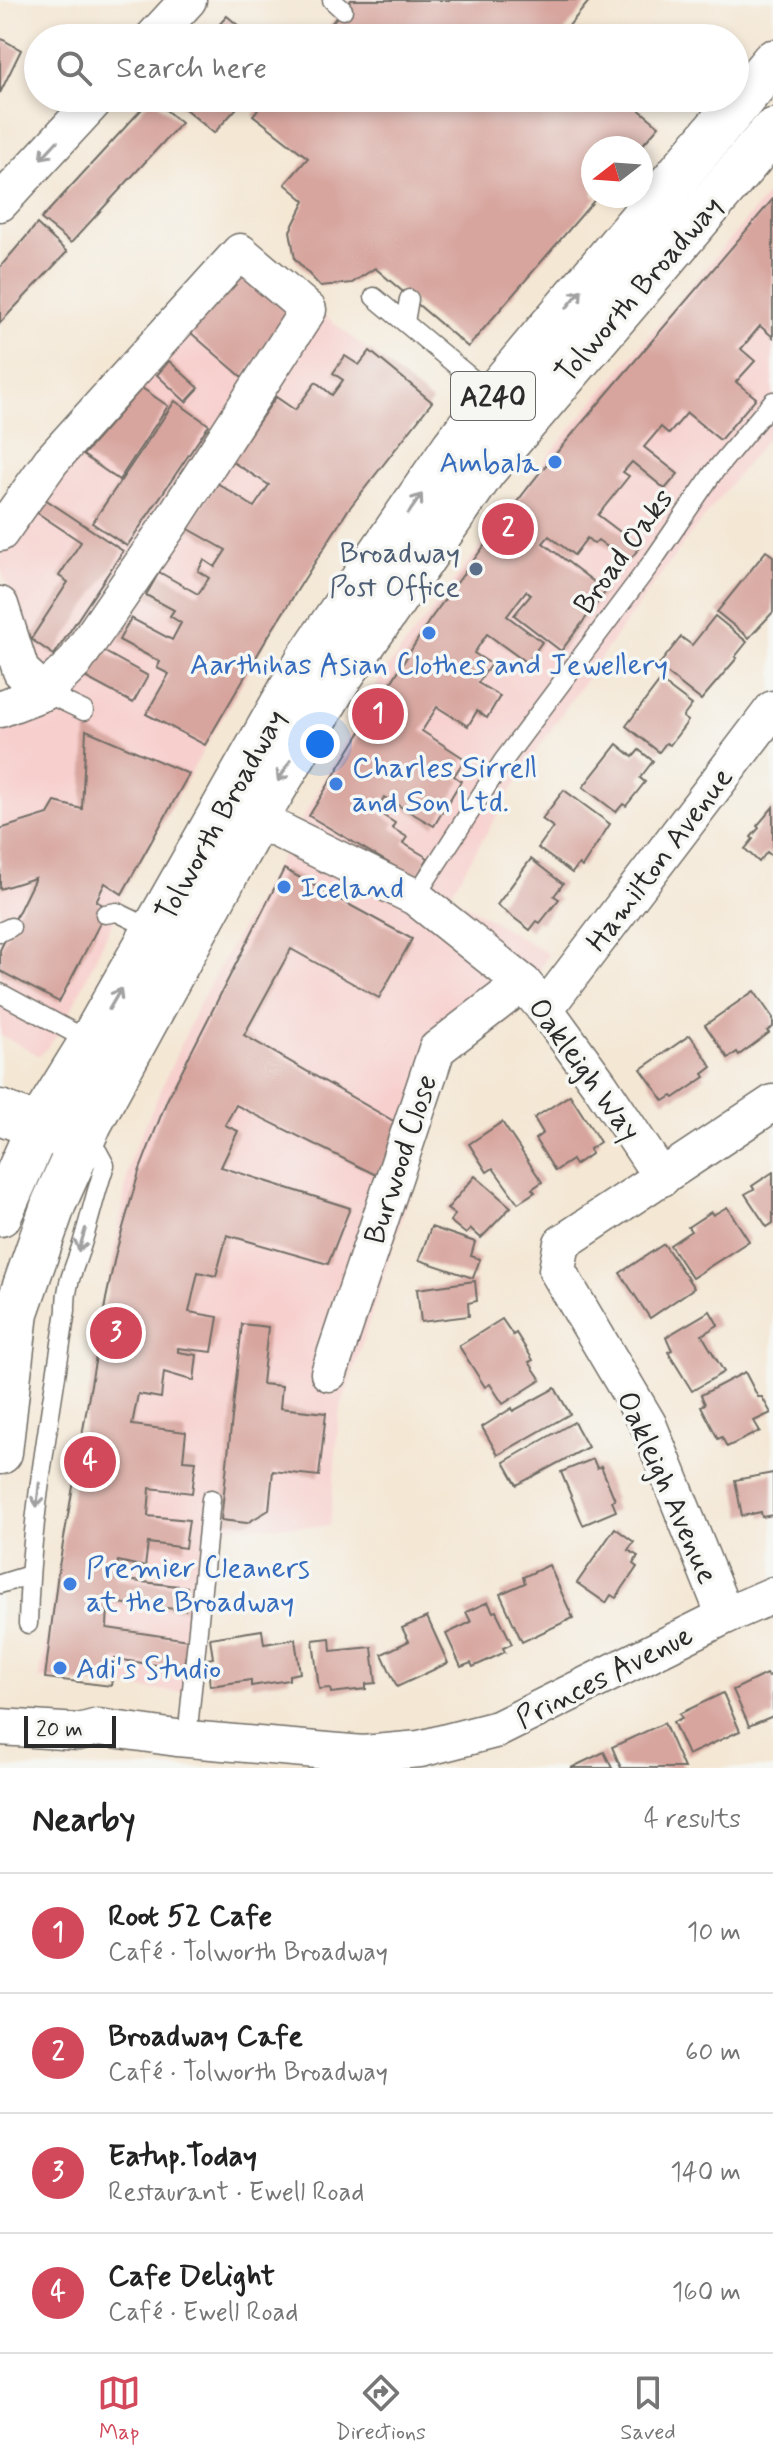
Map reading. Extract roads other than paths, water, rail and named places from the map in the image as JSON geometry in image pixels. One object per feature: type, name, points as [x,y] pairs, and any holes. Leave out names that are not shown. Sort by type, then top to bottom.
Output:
[{"type":"main road","name":"Tolworth Broadway","points":[[749,91],[773,62]]},
{"type":"main road","name":"Tolworth Broadway","points":[[20,1119],[91,1042],[307,661],[445,460],[493,396],[731,112]]},
{"type":"main road","name":"Tolworth Broadway","points":[[80,1143],[256,819],[338,680],[484,470],[773,131]]},
{"type":"main road","points":[[20,1119],[80,1143]]},
{"type":"main road","name":"A240","points":[[5,1188],[20,1119]]},
{"type":"main road","name":"A240","points":[[0,1452],[4,1372],[16,1312],[54,1203],[80,1143]]},
{"type":"main road","points":[[5,1188],[54,1203]]},
{"type":"street","points":[[166,24],[188,0]]},
{"type":"street","points":[[0,203],[84,112]]},
{"type":"street","points":[[0,533],[51,461],[240,252],[308,310],[74,663],[44,692],[0,709]]},
{"type":"street","points":[[0,605],[21,671],[44,692]]},
{"type":"street","name":"Hamilton Avenue","points":[[534,996],[773,709]]},
{"type":"street","name":"Oakleigh Way","points":[[256,819],[415,897],[534,996],[662,1178]]},
{"type":"street","name":"Burwood Close","points":[[329,1373],[437,1049],[534,996]]},
{"type":"street","name":"Oakleigh Avenue","points":[[725,1616],[648,1424],[557,1270],[562,1243],[773,1103]]},
{"type":"street","name":"Princes Avenue","points":[[0,1702],[79,1713],[98,1727],[182,1749],[363,1754],[420,1749],[457,1742],[511,1724],[773,1595]]},
{"type":"street","name":"Princes Avenue","points":[[0,1727],[79,1732],[98,1727]]},
{"type":"lane","points":[[374,297],[493,396]]},
{"type":"lane","points":[[405,322],[409,299]]},
{"type":"lane","name":"Broad Oaks","points":[[415,897],[503,761],[652,562],[713,473],[773,401]]},
{"type":"lane","points":[[44,692],[84,711]]},
{"type":"lane","points":[[105,914],[117,912],[155,931]]},
{"type":"lane","points":[[0,993],[91,1042]]},
{"type":"lane","points":[[28,1624],[29,1575],[42,1459],[66,1310],[65,1294],[105,1165],[98,1152],[80,1143]]},
{"type":"lane","points":[[182,1749],[211,1499]]},
{"type":"lane","points":[[0,1584],[29,1575]]},
{"type":"place","name":"Ambala","points":[[555,462]]},
{"type":"place","name":"Broadway Cafe","points":[[508,529]]},
{"type":"place","name":"Broadway Post Office","points":[[476,569]]},
{"type":"place","name":"Aarthihas Asian Clothes and Jewellery","points":[[429,633]]},
{"type":"place","name":"Root 52 Cafe","points":[[378,714]]},
{"type":"place","name":"Charles Sirrell and Son Ltd.","points":[[336,784]]},
{"type":"place","name":"Iceland","points":[[284,887]]},
{"type":"place","name":"Eatup.Today","points":[[116,1333]]},
{"type":"place","name":"Cafe Delight","points":[[90,1462]]},
{"type":"place","name":"Premier Cleaners at the Broadway","points":[[70,1584]]},
{"type":"place","name":"Adi's Studio","points":[[60,1668]]}]
